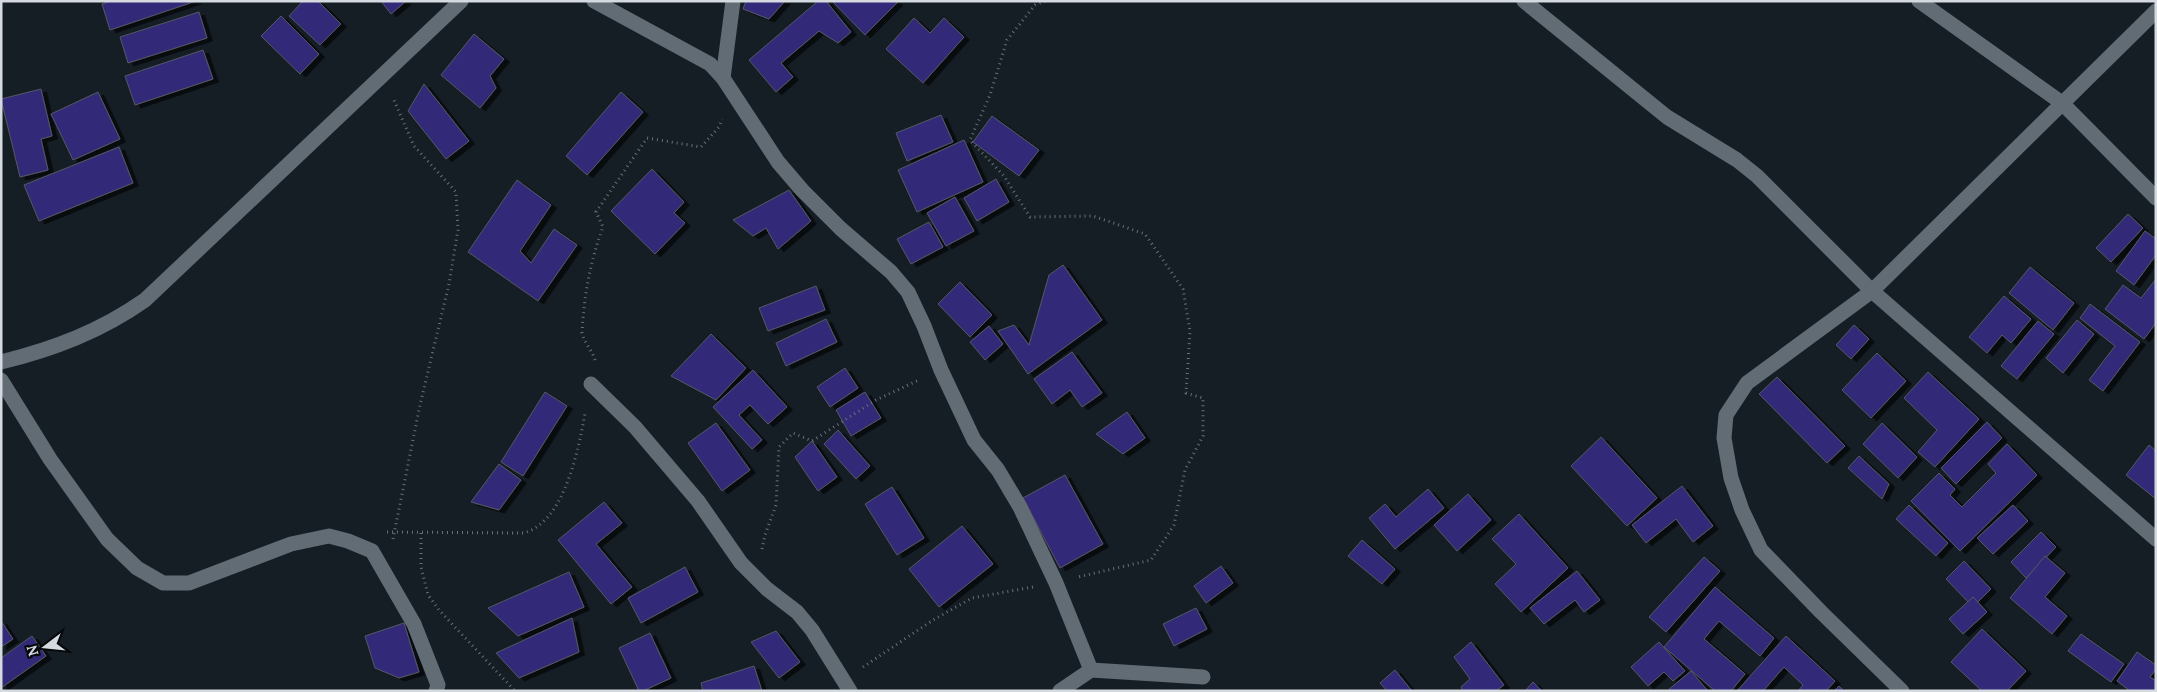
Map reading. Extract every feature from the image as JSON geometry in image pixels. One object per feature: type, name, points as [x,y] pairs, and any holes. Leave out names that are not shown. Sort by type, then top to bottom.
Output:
[{"type":"street","points":[[1,362],[41,352],[82,337],[122,316],[145,300],[461,1]]},
{"type":"street","points":[[594,1],[710,64],[723,78],[778,162],[802,190],[841,229],[892,272],[908,292],[941,370],[974,440],[998,470],[1020,507],[1056,583],[1092,670]]},
{"type":"street","points":[[723,78],[733,1]]},
{"type":"street","points":[[1524,1],[1667,117],[1736,160],[1757,176],[1872,291],[2156,539]]},
{"type":"street","points":[[1919,1],[2062,103],[2156,198]]},
{"type":"street","points":[[1902,691],[1821,612],[1762,550],[1742,510],[1730,478],[1724,438],[1726,415],[1747,383],[1872,291],[2156,11]]},
{"type":"street","points":[[1,380],[50,459],[107,539],[137,568],[163,583],[189,583],[291,544],[328,536],[348,541],[372,551],[414,624],[438,685],[436,691]]},
{"type":"street","points":[[590,384],[635,427],[691,492],[741,563],[756,579],[797,612],[807,624],[847,686]]},
{"type":"street","points":[[1060,691],[1092,670],[1203,677]]},
{"type":"path","points":[[847,686],[933,620],[972,598],[1056,583],[1151,560],[1174,525],[1185,470],[1203,436],[1203,398],[1186,393],[1190,332],[1183,289],[1145,234],[1093,216],[1030,217],[1004,176],[970,140],[990,95],[1006,40],[1035,5],[1046,1]]},
{"type":"path","points":[[389,580],[394,532],[432,350],[449,284],[458,230],[456,192],[414,146],[393,98],[390,69]]},
{"type":"path","points":[[394,532],[523,533],[533,531],[546,520],[565,489],[583,426],[595,360],[592,351],[584,342],[582,333],[587,280],[594,253],[604,227],[596,212],[647,138],[701,147],[719,127],[722,118]]},
{"type":"path","points":[[756,579],[765,535],[776,506],[779,447],[793,433],[812,442],[876,400],[941,370]]},
{"type":"path","points":[[421,533],[421,567],[428,595],[439,610],[515,691]]},
{"type":"building","points":[[111,1],[196,1],[110,30],[102,4]]},
{"type":"building","points":[[303,1],[318,1],[341,24],[320,45],[289,16]]},
{"type":"building","points":[[381,1],[406,1],[391,14]]},
{"type":"building","points":[[746,1],[785,1],[769,19],[743,9]]},
{"type":"building","points":[[818,1],[826,1],[851,32],[838,43],[819,31],[781,63],[793,77],[776,92],[749,60]]},
{"type":"building","points":[[832,1],[896,1],[897,3],[865,35]]},
{"type":"building","points":[[199,12],[207,38],[128,63],[120,37]]},
{"type":"building","points":[[281,16],[319,54],[300,74],[261,36]]},
{"type":"building","points":[[914,18],[930,33],[944,18],[964,37],[923,83],[886,49]]},
{"type":"building","points":[[474,34],[504,59],[490,76],[496,88],[480,108],[441,75]]},
{"type":"building","points":[[203,50],[213,79],[135,105],[125,76]]},
{"type":"building","points":[[424,84],[469,141],[446,159],[408,111]]},
{"type":"building","points":[[41,89],[52,136],[41,139],[48,170],[20,177],[1,99]]},
{"type":"building","points":[[98,92],[120,139],[73,160],[51,114]]},
{"type":"building","points":[[621,92],[643,112],[587,175],[566,156]]},
{"type":"building","points":[[941,115],[953,142],[907,161],[896,133]]},
{"type":"building","points":[[992,116],[1039,150],[1019,176],[973,142]]},
{"type":"building","points":[[964,140],[983,182],[917,212],[898,170]]},
{"type":"building","points":[[119,147],[133,183],[39,221],[24,185]]},
{"type":"building","points":[[652,169],[684,202],[674,213],[685,223],[655,254],[611,211]]},
{"type":"building","points":[[996,179],[1009,202],[977,221],[964,198]]},
{"type":"building","points":[[517,180],[551,205],[520,251],[531,263],[554,229],[577,245],[538,301],[468,252]]},
{"type":"building","points":[[789,190],[811,221],[778,249],[766,228],[753,236],[733,220]]},
{"type":"building","points":[[955,197],[974,231],[946,246],[927,213]]},
{"type":"building","points":[[2128,214],[2143,228],[2111,262],[2096,248]]},
{"type":"building","points":[[929,222],[943,247],[911,264],[897,239]]},
{"type":"building","points":[[2145,231],[2156,239],[2156,255],[2134,285],[2116,271]]},
{"type":"building","points":[[1063,265],[1102,320],[1028,374],[998,331],[1014,325],[1029,345],[1049,275]]},
{"type":"building","points":[[2030,267],[2074,303],[2053,330],[2009,293]]},
{"type":"building","points":[[2156,279],[2156,323],[2144,339],[2105,309],[2123,285],[2141,298]]},
{"type":"building","points":[[960,282],[992,315],[970,337],[938,304]]},
{"type":"building","points":[[816,286],[825,310],[768,331],[759,308]]},
{"type":"building","points":[[2004,296],[2031,319],[2011,343],[2002,335],[1987,353],[1969,337]]},
{"type":"building","points":[[2090,304],[2140,342],[2103,391],[2089,380],[2115,346],[2080,318]]},
{"type":"building","points":[[826,319],[837,342],[786,366],[776,343]]},
{"type":"building","points":[[2077,320],[2094,334],[2063,373],[2046,358]]},
{"type":"building","points":[[2038,321],[2054,334],[2017,379],[2001,366]]},
{"type":"building","points":[[1854,325],[1869,339],[1851,359],[1836,345]]},
{"type":"building","points":[[989,326],[1003,344],[985,360],[970,342]]},
{"type":"building","points":[[711,334],[746,368],[716,400],[671,376]]},
{"type":"building","points":[[1072,352],[1102,393],[1082,407],[1070,390],[1052,404],[1034,379]]},
{"type":"building","points":[[1877,353],[1906,381],[1871,418],[1842,390]]},
{"type":"building","points":[[845,368],[858,388],[830,407],[817,387]]},
{"type":"building","points":[[753,370],[787,407],[768,424],[750,405],[739,415],[762,440],[752,449],[713,407]]},
{"type":"building","points":[[1928,372],[1979,419],[1935,467],[1918,452],[1937,430],[1904,398]]},
{"type":"building","points":[[1777,377],[1845,446],[1827,463],[1759,394]]},
{"type":"building","points":[[545,392],[567,406],[523,476],[501,462]]},
{"type":"building","points":[[865,392],[881,418],[851,436],[836,410]]},
{"type":"building","points":[[1127,412],[1145,438],[1123,454],[1096,434]]},
{"type":"building","points":[[1987,422],[2002,438],[1956,484],[1941,468]]},
{"type":"building","points":[[716,423],[750,470],[722,491],[688,443]]},
{"type":"building","points":[[1882,423],[1917,457],[1898,478],[1863,444]]},
{"type":"building","points":[[838,430],[870,466],[856,479],[824,444]]},
{"type":"building","points":[[1601,437],[1657,498],[1627,526],[1571,466]]},
{"type":"building","points":[[812,441],[837,477],[818,491],[795,457]]},
{"type":"building","points":[[2007,444],[2037,475],[1960,551],[1911,501],[1939,473],[1955,489],[1950,495],[1962,507],[1996,473],[1988,464]]},
{"type":"building","points":[[2149,445],[2156,451],[2156,499],[2126,475]]},
{"type":"building","points":[[1859,456],[1889,484],[1882,499],[1848,468]]},
{"type":"building","points":[[499,464],[521,480],[499,510],[471,502]]},
{"type":"building","points":[[1065,475],[1103,544],[1060,568],[1023,498]]},
{"type":"building","points":[[1682,486],[1713,526],[1693,542],[1676,519],[1646,543],[1632,525]]},
{"type":"building","points":[[892,487],[924,538],[897,555],[865,504]]},
{"type":"building","points":[[1428,489],[1444,508],[1395,549],[1369,518],[1385,504],[1396,517]]},
{"type":"building","points":[[1468,494],[1491,520],[1457,551],[1434,525]]},
{"type":"building","points":[[604,502],[622,523],[596,544],[632,587],[611,604],[558,540]]},
{"type":"building","points":[[1909,505],[1948,543],[1936,556],[1896,519]]},
{"type":"building","points":[[2013,505],[2028,521],[1993,554],[1977,538]]},
{"type":"building","points":[[1519,514],[1568,568],[1521,612],[1495,584],[1516,564],[1492,539]]},
{"type":"building","points":[[962,526],[993,564],[939,607],[909,569]]},
{"type":"building","points":[[2041,532],[2056,547],[2026,578],[2011,562]]},
{"type":"building","points":[[1362,540],[1395,569],[1382,584],[1348,556]]},
{"type":"building","points":[[2045,556],[2065,573],[2045,597],[2067,616],[2052,634],[2010,598]]},
{"type":"building","points":[[1704,557],[1720,571],[1666,632],[1649,617]]},
{"type":"building","points":[[1964,561],[1991,589],[1973,607],[1946,579]]},
{"type":"building","points":[[1221,566],[1233,583],[1206,603],[1194,586]]},
{"type":"building","points":[[685,567],[698,592],[641,623],[628,598]]},
{"type":"building","points":[[1577,571],[1600,600],[1584,612],[1575,600],[1544,624],[1530,608]]},
{"type":"building","points":[[569,572],[584,607],[518,636],[488,608]]},
{"type":"building","points":[[1715,587],[1774,638],[1760,656],[1719,621],[1704,639],[1745,674],[1731,691],[1715,691],[1664,647]]},
{"type":"building","points":[[1973,597],[1987,612],[1963,634],[1949,619]]},
{"type":"building","points":[[1196,608],[1207,629],[1174,646],[1163,624]]},
{"type":"building","points":[[572,618],[579,652],[519,678],[496,653]]},
{"type":"building","points":[[1,621],[13,639],[1,647]]},
{"type":"building","points":[[404,623],[419,672],[399,678],[375,668],[365,636]]},
{"type":"building","points":[[1982,629],[2026,671],[2007,691],[1982,691],[1951,662]]},
{"type":"building","points":[[776,631],[800,662],[779,678],[751,642]]},
{"type":"building","points":[[650,633],[671,678],[643,691],[639,691],[619,648]]},
{"type":"building","points":[[2081,634],[2124,664],[2111,682],[2068,651]]},
{"type":"building","points":[[32,636],[46,656],[1,688],[1,658]]},
{"type":"building","points":[[1786,636],[1835,681],[1826,691],[1798,691],[1803,685],[1784,667],[1763,691],[1737,691]]},
{"type":"building","points":[[1471,642],[1504,685],[1496,691],[1463,691],[1461,687],[1470,679],[1454,657]]},
{"type":"building","points":[[1659,642],[1685,671],[1673,681],[1664,672],[1648,686],[1631,667]]},
{"type":"building","points":[[2137,652],[2156,665],[2156,669],[2150,677],[2156,681],[2156,691],[2130,691],[2117,681]]},
{"type":"building","points":[[754,666],[762,691],[703,691],[701,683]]},
{"type":"building","points":[[1395,670],[1412,691],[1387,691],[1380,683]]},
{"type":"building","points":[[1691,671],[1708,691],[1667,691]]},
{"type":"building","points":[[1533,682],[1542,691],[1525,691]]},
{"type":"building","points":[[1839,686],[1844,691],[1834,691]]}]
